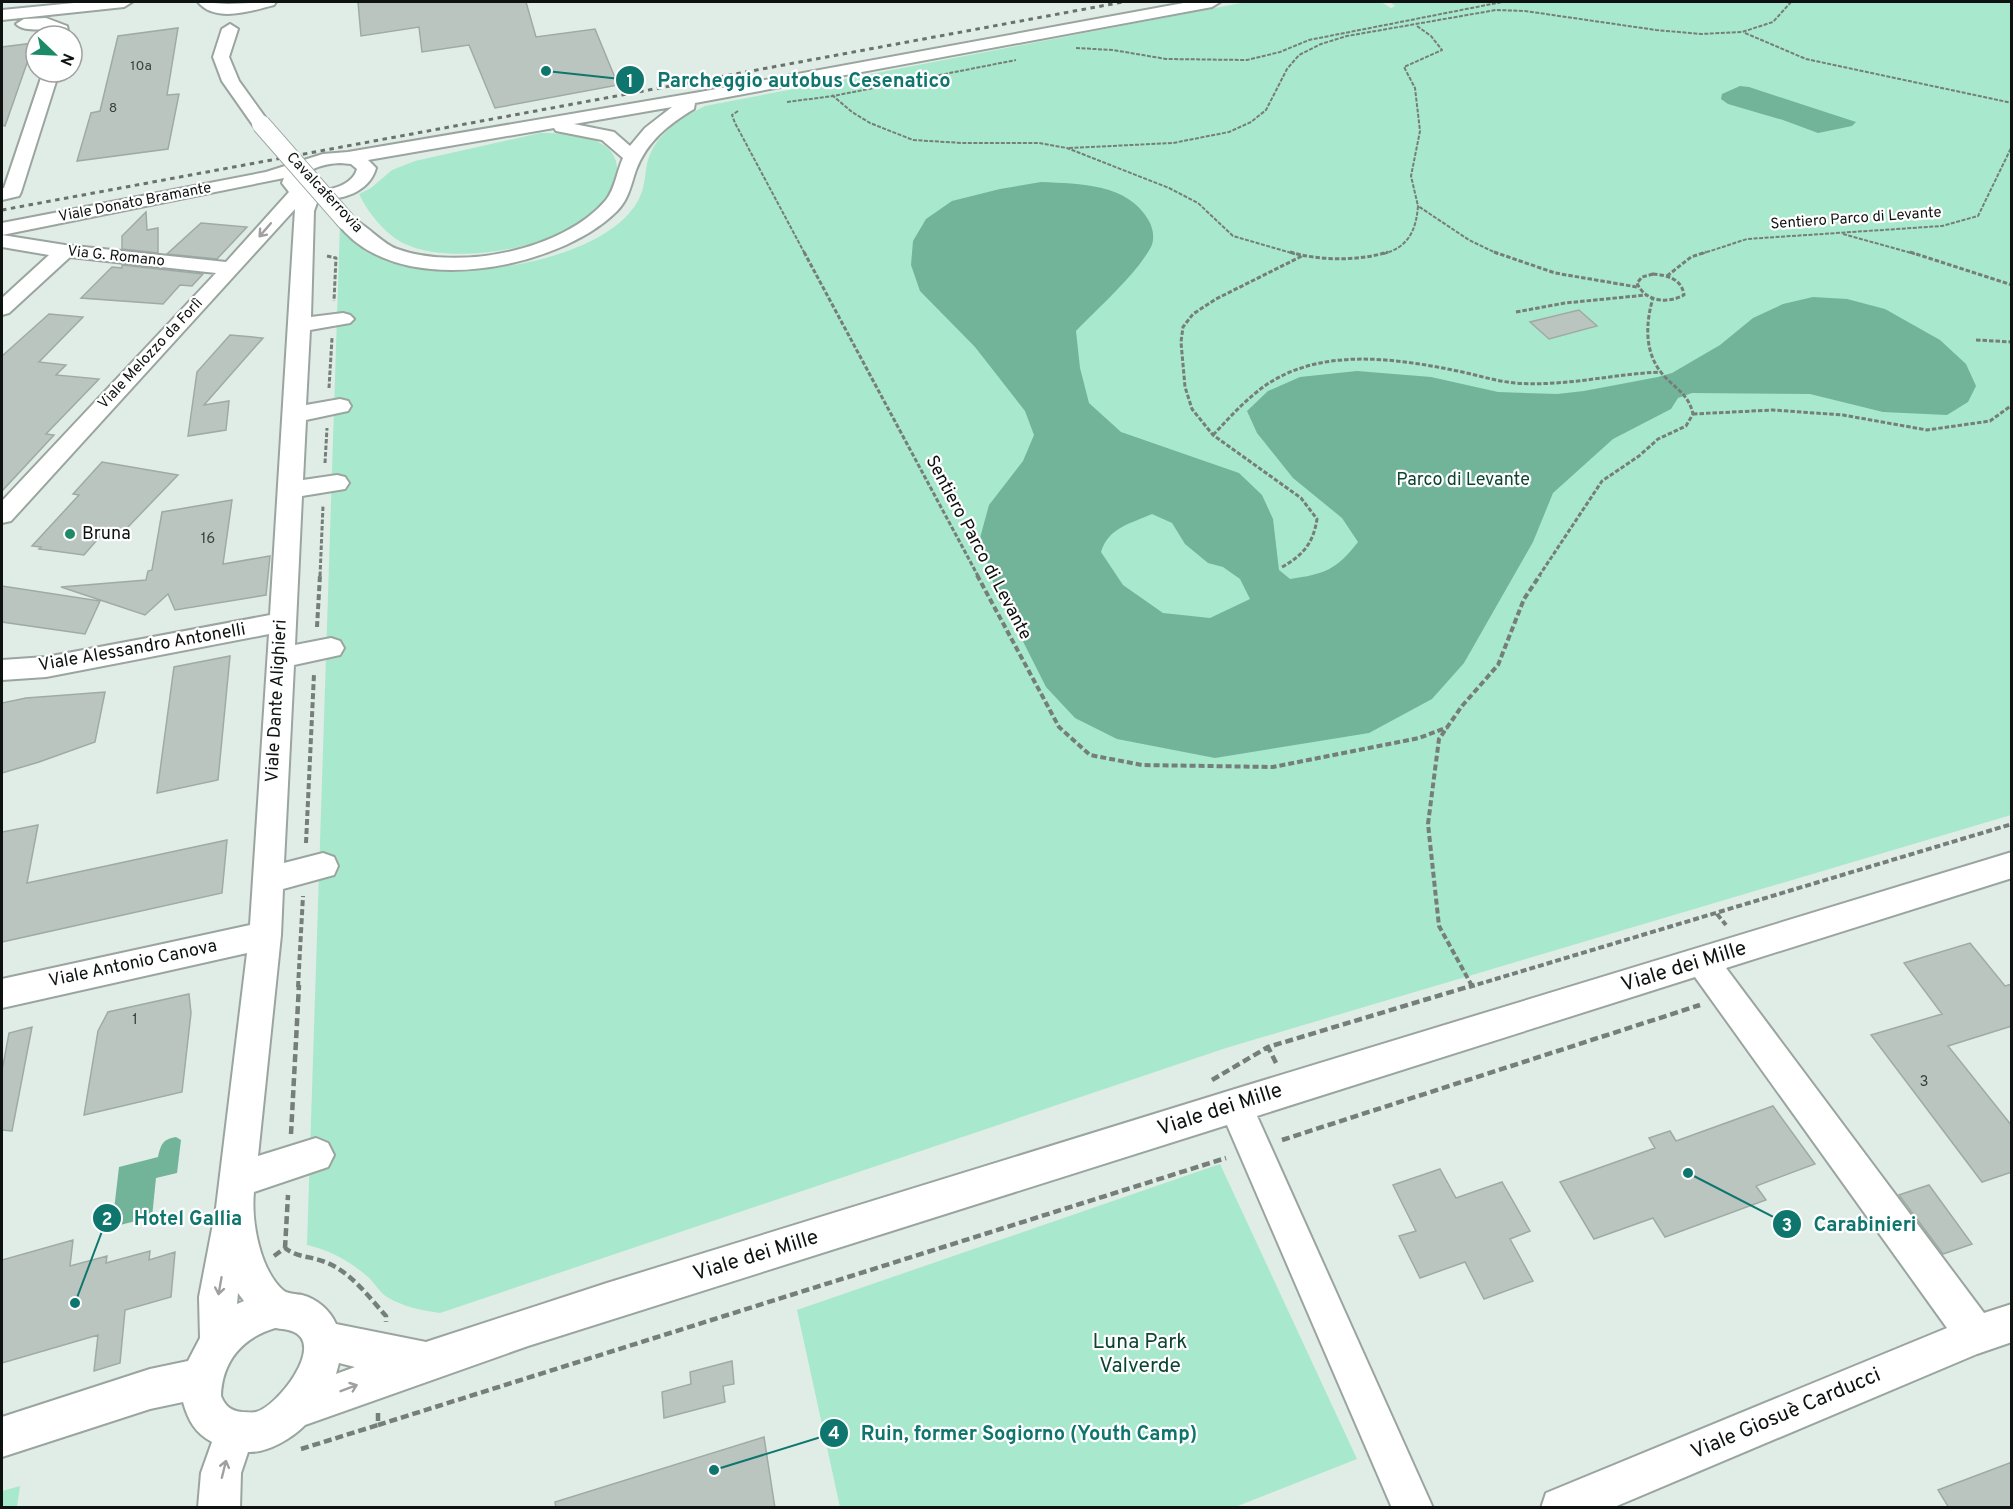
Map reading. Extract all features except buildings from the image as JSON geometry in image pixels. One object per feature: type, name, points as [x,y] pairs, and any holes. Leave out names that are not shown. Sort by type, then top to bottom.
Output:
[{"type":"street","points":[[2,15],[124,2]]},
{"type":"street","points":[[205,3],[242,8],[268,2]]},
{"type":"street","points":[[205,3],[226,17],[230,29],[268,2]]},
{"type":"street","points":[[300,190],[334,193],[356,185],[363,179],[401,160],[492,134],[700,98],[1212,2]]},
{"type":"street","points":[[2,26],[24,24]]},
{"type":"street","points":[[31,24],[49,24]]},
{"type":"street","name":"Cavalcaferrovia","points":[[230,29],[221,57],[231,81],[255,115],[346,221],[370,242],[389,253],[429,261],[459,263],[518,255],[579,232],[613,205],[624,187],[627,170],[633,157],[653,128]]},
{"type":"street","points":[[7,193],[47,84]]},
{"type":"street","points":[[624,110],[644,116],[652,121],[653,128],[700,98]]},
{"type":"street","points":[[608,136],[624,110]]},
{"type":"street","points":[[545,124],[608,136],[633,157]]},
{"type":"street","name":"Viale Donato Bramante","points":[[2,229],[269,177],[326,159],[348,158],[492,134]]},
{"type":"street","points":[[348,158],[357,160],[367,168],[363,179]]},
{"type":"street","name":"Viale Melozzo da Forlì","points":[[2,514],[231,269],[300,190],[293,177],[305,166]]},
{"type":"street","name":"Viale Donato Bramante","points":[[269,177],[300,190]]},
{"type":"street","name":"Viale Dante Alighieri","points":[[219,1342],[218,1297],[236,1194],[265,935],[281,622],[304,251],[304,211],[300,190]]},
{"type":"street","name":"Via G. Romano","points":[[2,241],[65,251],[231,269]]},
{"type":"street","points":[[2,309],[65,251]]},
{"type":"street","points":[[300,325],[338,319]]},
{"type":"street","points":[[294,415],[334,407]]},
{"type":"street","points":[[289,490],[331,484]]},
{"type":"street","name":"Viale Alessandro Antonelli","points":[[2,670],[46,667],[281,622]]},
{"type":"street","points":[[279,658],[323,649]]},
{"type":"street","name":"Viale dei Mille","points":[[295,1409],[429,1359],[1289,1088],[2012,865]]},
{"type":"street","points":[[267,880],[314,868]]},
{"type":"street","name":"Viale Antonio Canova","points":[[2,993],[265,935]]},
{"type":"street","points":[[1702,962],[1726,996],[1994,1329]]},
{"type":"street","points":[[1235,1105],[1413,1508]]},
{"type":"street","points":[[236,1194],[303,1159]]},
{"type":"street","name":"Viale Dante Alighieri","points":[[236,1194],[248,1276],[275,1309]]},
{"type":"street","points":[[275,1309],[291,1309],[306,1314],[316,1325],[322,1340],[323,1356],[318,1375],[309,1393],[295,1409],[266,1428],[250,1433],[235,1433],[218,1427],[207,1415],[201,1398],[202,1378],[208,1360],[219,1342],[236,1326],[255,1314],[275,1309]]},
{"type":"street","name":"Viale Giosuè Carducci","points":[[1561,1508],[1994,1329]]},
{"type":"street","name":"Viale dei Mille","points":[[322,1340],[383,1354],[429,1359]]},
{"type":"street","points":[[2,1437],[150,1389],[202,1378]]},
{"type":"street","points":[[219,1508],[221,1473],[235,1433]]},
{"type":"path","points":[[1065,50],[1077,48],[1113,50],[1166,59],[1247,60],[1280,52],[1309,40],[1502,2]]},
{"type":"path","points":[[827,91],[852,112],[870,123],[913,140],[962,143],[1039,143],[1067,148],[1120,149],[1228,132],[1243,127],[1258,119],[1268,109],[1285,69],[1308,49],[1369,33],[1506,10],[1680,33],[1744,32],[1774,22],[1786,12],[1791,2]]},
{"type":"path","points":[[1067,148],[1169,188],[1198,203],[1233,236],[1303,256],[1360,258],[1387,254],[1404,243],[1416,226],[1418,206],[1411,176],[1420,131],[1415,88],[1404,68],[1442,50],[1431,36],[1416,26]]},
{"type":"path","points":[[1744,32],[1806,59],[2012,103]]},
{"type":"path","points":[[780,103],[833,96],[1019,60]]},
{"type":"path","name":"Sentiero Parco di Levante","points":[[741,109],[732,115],[735,123],[1053,716],[1059,727],[1090,755],[1142,765],[1272,767],[1419,738],[1448,727]]},
{"type":"path","name":"Sentiero Parco di Levante","points":[[1667,276],[1691,257],[1747,239],[1942,226],[1978,216],[2012,146]]},
{"type":"path","points":[[1418,206],[1474,242],[1514,260],[1597,283],[1637,287],[1653,298],[1675,300],[1684,294],[1683,286],[1667,276],[1647,275],[1638,279],[1637,287]]},
{"type":"path","points":[[1840,233],[1897,248],[2012,285]]},
{"type":"path","points":[[285,1248],[303,1159],[338,319],[336,258],[304,251]]},
{"type":"path","points":[[1282,567],[1299,557],[1314,540],[1317,519],[1300,498],[1213,435],[1192,409],[1185,387],[1181,342],[1184,327],[1193,314],[1216,299],[1303,256]]},
{"type":"path","points":[[1516,312],[1565,303],[1646,295]]},
{"type":"path","points":[[1472,986],[1439,926],[1428,824],[1439,740],[1462,706],[1498,665],[1524,599],[1602,481],[1639,456],[1658,439],[1686,426],[1693,414],[1690,401],[1663,373],[1652,357],[1647,334],[1653,298]]},
{"type":"path","points":[[1976,340],[2012,342]]},
{"type":"path","points":[[1213,435],[1244,402],[1275,380],[1322,362],[1353,359],[1402,360],[1458,371],[1487,380],[1519,384],[1579,381],[1631,372],[1663,373]]},
{"type":"path","points":[[1693,414],[1773,410],[1843,415],[1927,430],[1990,421],[2012,405]]},
{"type":"path","points":[[1289,1088],[1268,1047],[2012,824]]},
{"type":"path","points":[[381,1376],[378,1425],[1256,1149],[1726,996]]},
{"type":"green space","name":"Parco di Levante","points":[[1246,2],[1381,2],[1391,8],[1395,6],[1390,2],[2011,2],[2011,815],[1226,1048],[440,1313],[412,1308],[393,1300],[384,1295],[368,1277],[347,1261],[307,1245],[340,224],[380,254],[396,261],[422,267],[453,270],[486,269],[521,264],[585,244],[611,229],[631,211],[638,201],[649,159],[659,139],[685,117],[705,106]]},
{"type":"green space","points":[[540,133],[565,134],[592,140],[604,145],[612,153],[617,164],[612,192],[600,211],[582,224],[559,235],[506,250],[451,254],[426,251],[405,244],[391,235],[372,216],[359,194],[371,188],[392,170],[415,161]]},
{"type":"green space","name":"Luna Park Valverde","points":[[1220,1164],[1357,1459],[1235,1507],[840,1507],[797,1310]]},
{"type":"green space","points":[[20,1486],[17,1507],[2,1507],[2,1491]]},
{"type":"shaded area","points":[[1740,86],[1856,122],[1852,126],[1818,133],[1728,104],[1721,99],[1722,94]]},
{"type":"shaded area","points":[[1041,182],[1087,185],[1116,192],[1140,208],[1152,227],[1151,247],[1126,280],[1076,331],[1080,368],[1089,403],[1121,432],[1239,473],[1262,495],[1273,519],[1279,570],[1290,579],[1329,569],[1343,559],[1358,542],[1342,518],[1293,478],[1257,433],[1247,411],[1268,391],[1300,377],[1357,371],[1431,377],[1498,392],[1557,394],[1584,391],[1672,373],[1720,345],[1753,318],[1783,304],[1813,297],[1847,299],[1885,309],[1940,340],[1966,364],[1976,386],[1968,402],[1947,415],[1883,412],[1810,394],[1692,393],[1678,398],[1671,409],[1613,439],[1553,493],[1533,542],[1464,663],[1432,699],[1369,733],[1215,758],[1117,739],[1075,718],[1046,687],[993,582],[980,538],[989,505],[1023,461],[1034,435],[1025,411],[975,347],[920,291],[911,265],[913,241],[926,219],[952,201]],"holes":[[[1152,514],[1172,523],[1185,544],[1208,563],[1223,567],[1240,579],[1250,599],[1210,618],[1163,613],[1123,585],[1101,552],[1109,537],[1121,527]]]},
{"type":"shaded area","points":[[176,1137],[181,1140],[177,1173],[156,1178],[152,1217],[112,1227],[119,1167],[158,1157],[163,1143]]},
{"type":"railway","points":[[2,210],[1123,2]]},
{"type":"place","name":"Parcheggio autobus Cesenatico","points":[[546,71]]},
{"type":"place","name":"Bruna","points":[[70,534]]},
{"type":"place","name":"Carabinieri","points":[[1688,1173]]},
{"type":"place","name":"Hotel Gallia","points":[[75,1303]]},
{"type":"place","name":"Ruin, former Sogiorno (Youth Camp)","points":[[714,1470]]}]
